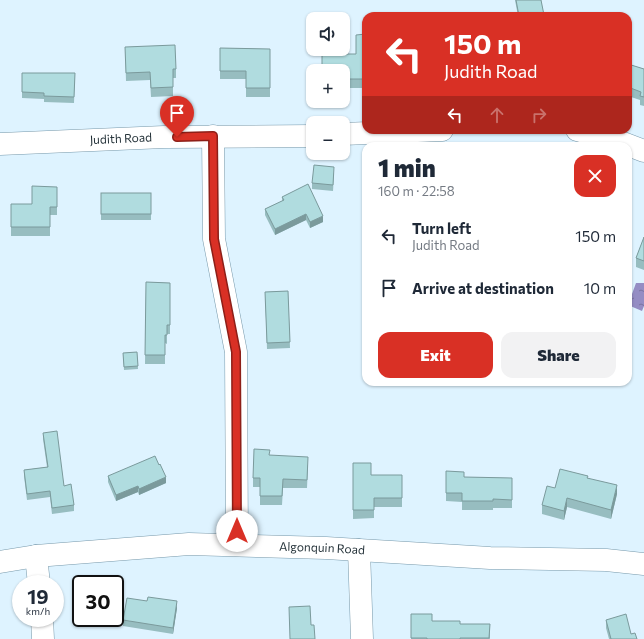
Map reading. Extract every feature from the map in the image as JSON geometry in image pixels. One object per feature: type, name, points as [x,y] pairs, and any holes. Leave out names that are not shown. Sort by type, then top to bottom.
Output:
[{"type":"street","points":[[350,134],[362,133]]},
{"type":"street","points":[[591,134],[619,142]]},
{"type":"street","points":[[213,136],[214,239],[236,352],[237,545]]},
{"type":"street","name":"Judith Road","points":[[0,144],[164,137],[306,136]]},
{"type":"street","points":[[632,146],[644,151]]},
{"type":"street","name":"Algonquin Road","points":[[0,562],[36,556],[189,544],[359,550],[490,558],[606,560],[644,564]]},
{"type":"street","points":[[359,550],[362,639]]},
{"type":"street","points":[[36,556],[38,575]]},
{"type":"street","points":[[42,627],[43,639]]},
{"type":"water","points":[[636,283],[644,283],[644,306],[642,311],[632,307],[632,294]]},
{"type":"building","points":[[516,0],[541,0],[543,12],[518,12]]},
{"type":"building","points":[[362,34],[362,79],[350,79],[350,64],[322,64],[322,56],[350,56],[350,54],[356,54],[356,35]]},
{"type":"building","points":[[175,45],[176,69],[173,69],[173,87],[151,88],[150,72],[126,73],[125,47]]},
{"type":"building","points":[[220,48],[270,49],[270,88],[246,88],[246,71],[220,71]]},
{"type":"building","points":[[632,65],[644,69],[644,97],[640,96],[641,92],[632,89]]},
{"type":"building","points":[[22,73],[75,73],[74,97],[44,96],[44,93],[22,92]]},
{"type":"building","points":[[314,165],[334,167],[333,185],[312,183]]},
{"type":"building","points":[[308,184],[323,216],[310,222],[306,214],[275,229],[265,209],[284,200],[282,197]]},
{"type":"building","points":[[32,186],[57,187],[57,207],[50,207],[50,227],[11,227],[11,204],[32,204]]},
{"type":"building","points":[[101,193],[151,193],[151,214],[101,214]]},
{"type":"building","points":[[644,237],[644,261],[636,258]]},
{"type":"building","points":[[146,282],[170,283],[170,325],[167,325],[167,335],[165,335],[165,355],[145,355]]},
{"type":"building","points":[[288,291],[290,342],[267,343],[265,292]]},
{"type":"building","points":[[137,352],[138,366],[124,367],[123,353]]},
{"type":"building","points":[[57,431],[64,486],[71,484],[74,505],[52,508],[50,491],[27,494],[24,470],[48,467],[43,433]]},
{"type":"building","points":[[254,449],[270,450],[269,455],[308,457],[307,480],[283,479],[282,496],[260,496],[260,478],[253,478]]},
{"type":"building","points":[[155,456],[166,477],[139,489],[138,486],[116,495],[108,476]]},
{"type":"building","points":[[353,463],[371,463],[371,475],[402,475],[402,498],[374,498],[374,510],[353,510]]},
{"type":"building","points":[[560,469],[588,476],[587,478],[617,485],[611,510],[567,498],[564,511],[542,505],[547,486],[555,488]]},
{"type":"building","points":[[446,471],[464,472],[464,477],[512,478],[512,500],[493,499],[493,501],[462,501],[462,493],[446,493]]},
{"type":"building","points":[[148,597],[177,601],[173,628],[124,620],[127,598],[147,601]]},
{"type":"building","points":[[310,606],[311,625],[314,625],[315,639],[290,639],[289,607]]},
{"type":"building","points":[[411,614],[432,614],[432,621],[460,621],[460,624],[490,624],[489,638],[411,638]]},
{"type":"building","points":[[626,614],[631,634],[635,633],[637,639],[611,639],[606,620]]},
{"type":"route","points":[[177,137],[213,136],[214,239],[236,352],[237,531]]}]
